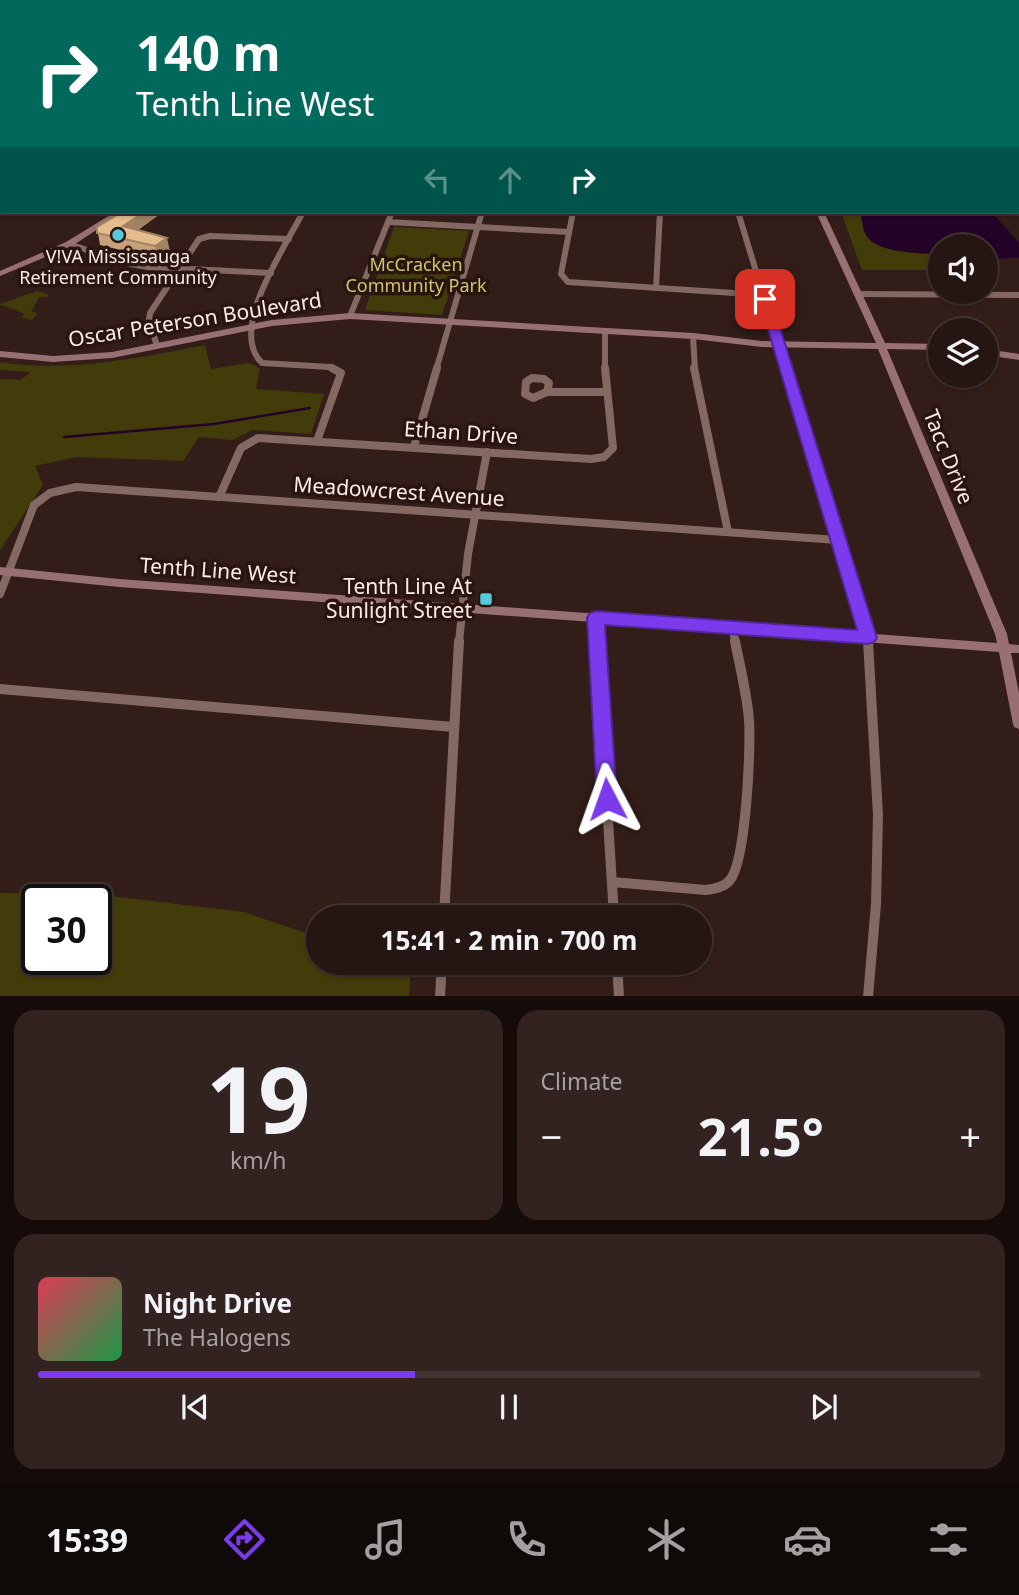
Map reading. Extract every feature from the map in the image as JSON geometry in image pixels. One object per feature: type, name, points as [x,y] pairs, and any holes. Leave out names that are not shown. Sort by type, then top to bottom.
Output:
[{"type":"street","points":[[0,274],[69,244],[117,214]]},
{"type":"street","points":[[302,214],[254,309],[251,327],[255,357],[262,363],[330,367],[341,373],[317,441]]},
{"type":"street","points":[[350,316],[391,214]]},
{"type":"street","points":[[414,447],[481,214]]},
{"type":"street","points":[[573,214],[561,274],[564,279],[575,284],[764,295]]},
{"type":"street","points":[[656,288],[660,214]]},
{"type":"street","points":[[739,214],[868,638],[878,815],[876,904],[868,996]]},
{"type":"street","name":"Tacc Drive","points":[[821,214],[881,345],[1001,634],[1019,724]]},
{"type":"street","points":[[388,222],[569,232]]},
{"type":"street","points":[[157,346],[149,320],[150,313],[195,242],[204,237],[289,239]]},
{"type":"street","points":[[69,244],[130,264],[271,273]]},
{"type":"street","points":[[858,294],[1019,295]]},
{"type":"street","name":"Oscar Peterson Boulevard","points":[[0,354],[67,359],[112,355],[251,327],[350,316],[693,336],[778,345],[928,347]]},
{"type":"street","name":"Ethan Drive","points":[[219,497],[242,448],[248,442],[263,438],[591,459],[604,457],[613,448],[607,392],[605,331]]},
{"type":"street","points":[[693,336],[694,366],[728,532]]},
{"type":"street","points":[[998,354],[1019,357]]},
{"type":"street","points":[[547,393],[607,392]]},
{"type":"street","points":[[445,905],[461,608],[487,452]]},
{"type":"street","name":"Meadowcrest Avenue","points":[[0,594],[4,572],[34,505],[50,493],[84,487],[838,540]]},
{"type":"street","name":"Tenth Line West","points":[[4,572],[1019,649]]},
{"type":"street","points":[[596,618],[613,905]]},
{"type":"street","points":[[612,882],[706,890],[718,888],[730,881],[746,809],[749,721],[733,628]]},
{"type":"street","points":[[0,689],[454,727]]},
{"type":"street","points":[[440,996],[441,975]]},
{"type":"street","points":[[618,975],[619,996]]},
{"type":"green space","points":[[842,214],[863,214],[865,234],[883,245],[909,252],[928,253],[928,270],[862,270]]},
{"type":"green space","name":"McCracken Community Park","points":[[394,227],[469,231],[442,315],[365,310]]},
{"type":"green space","points":[[37,291],[48,294],[47,297],[39,297],[31,312],[38,313],[32,320],[21,317],[25,314],[0,306],[0,304]]},
{"type":"green space","points":[[205,345],[211,369],[248,363],[260,368],[256,389],[324,394],[311,434],[253,430],[232,440],[199,437],[183,461],[77,457],[35,466],[43,485],[0,550],[0,379],[21,380],[31,372],[0,370],[0,362],[78,365]]},
{"type":"green space","points":[[0,893],[21,893],[21,975],[112,975],[112,896],[244,912],[306,933],[306,975],[410,975],[409,996],[0,996]]},
{"type":"shaded area","points":[[865,214],[989,214],[996,217],[1019,243],[1019,258],[998,259],[998,234],[928,234],[928,253],[888,249],[870,240],[863,229],[861,217]]},
{"type":"building","points":[[119,214],[141,214],[123,226],[167,238],[155,246],[97,233],[97,227]]},
{"type":"waterway","points":[[64,437],[214,424],[310,408]]},
{"type":"place","name":"V!VA Mississauga Retirement Community","points":[[118,235]]},
{"type":"place","name":"Tenth Line At Sunlight Street","points":[[486,599]]},
{"type":"route","points":[[607,799],[596,618],[868,638],[765,299]]}]
